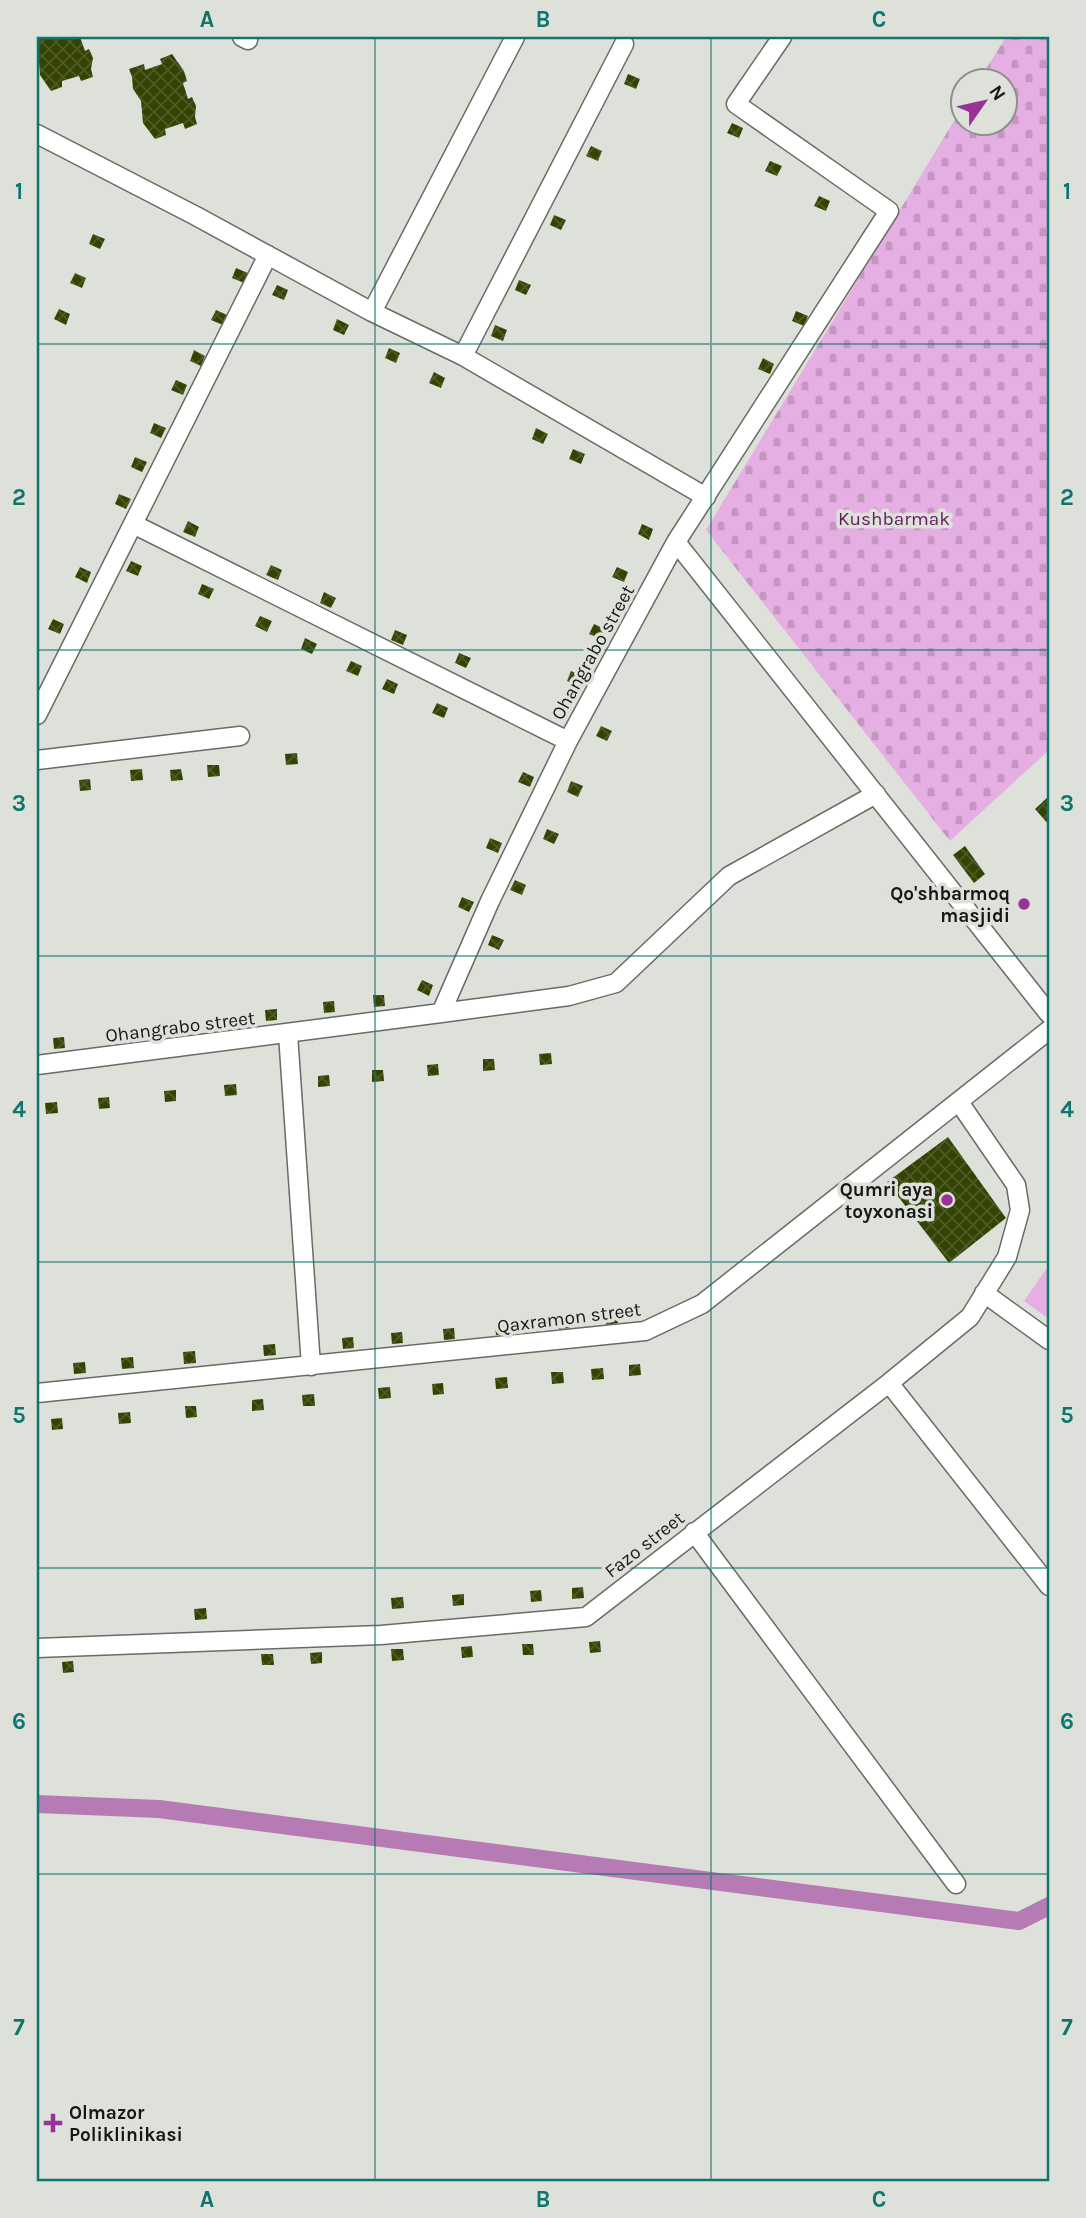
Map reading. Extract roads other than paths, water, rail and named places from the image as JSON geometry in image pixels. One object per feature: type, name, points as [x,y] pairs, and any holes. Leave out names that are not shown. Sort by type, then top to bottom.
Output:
[{"type":"street","points":[[372,312],[515,37]]},
{"type":"street","name":"Ohangrabo street","points":[[37,1065],[441,1013],[489,901],[568,741],[676,542],[889,211],[736,103],[782,37]]},
{"type":"street","points":[[463,356],[624,44]]},
{"type":"street","points":[[37,134],[372,312],[463,356],[706,498]]},
{"type":"street","points":[[37,715],[268,255]]},
{"type":"street","points":[[133,524],[568,741]]},
{"type":"street","points":[[676,542],[1049,1014]]},
{"type":"street","points":[[37,760],[240,736]]},
{"type":"street","points":[[441,1013],[569,996],[616,983],[729,876],[876,794]]},
{"type":"street","name":"Qaxramon street","points":[[37,1393],[645,1331],[702,1304],[1049,1030]]},
{"type":"street","points":[[288,1034],[311,1366]]},
{"type":"street","name":"Fazo street","points":[[37,1648],[381,1635],[586,1616],[889,1383],[970,1317],[1007,1257],[1020,1210],[1016,1185],[959,1102]]},
{"type":"street","points":[[984,1293],[1049,1340]]},
{"type":"street","points":[[889,1383],[1049,1586]]},
{"type":"street","points":[[694,1532],[956,1884]]},
{"type":"waterway","points":[[37,1804],[159,1809],[1019,1921],[1049,1906]]},
{"type":"place","name":"Qo'shbarmoq masjidi","points":[[1024,904]]},
{"type":"place","name":"Qumri aya toyxonasi","points":[[947,1200]]},
{"type":"place","name":"Olmazor Poliklinikasi","points":[[53,2123]]},
{"type":"park label","name":"Kushbarmak","points":[[894,518]]}]
